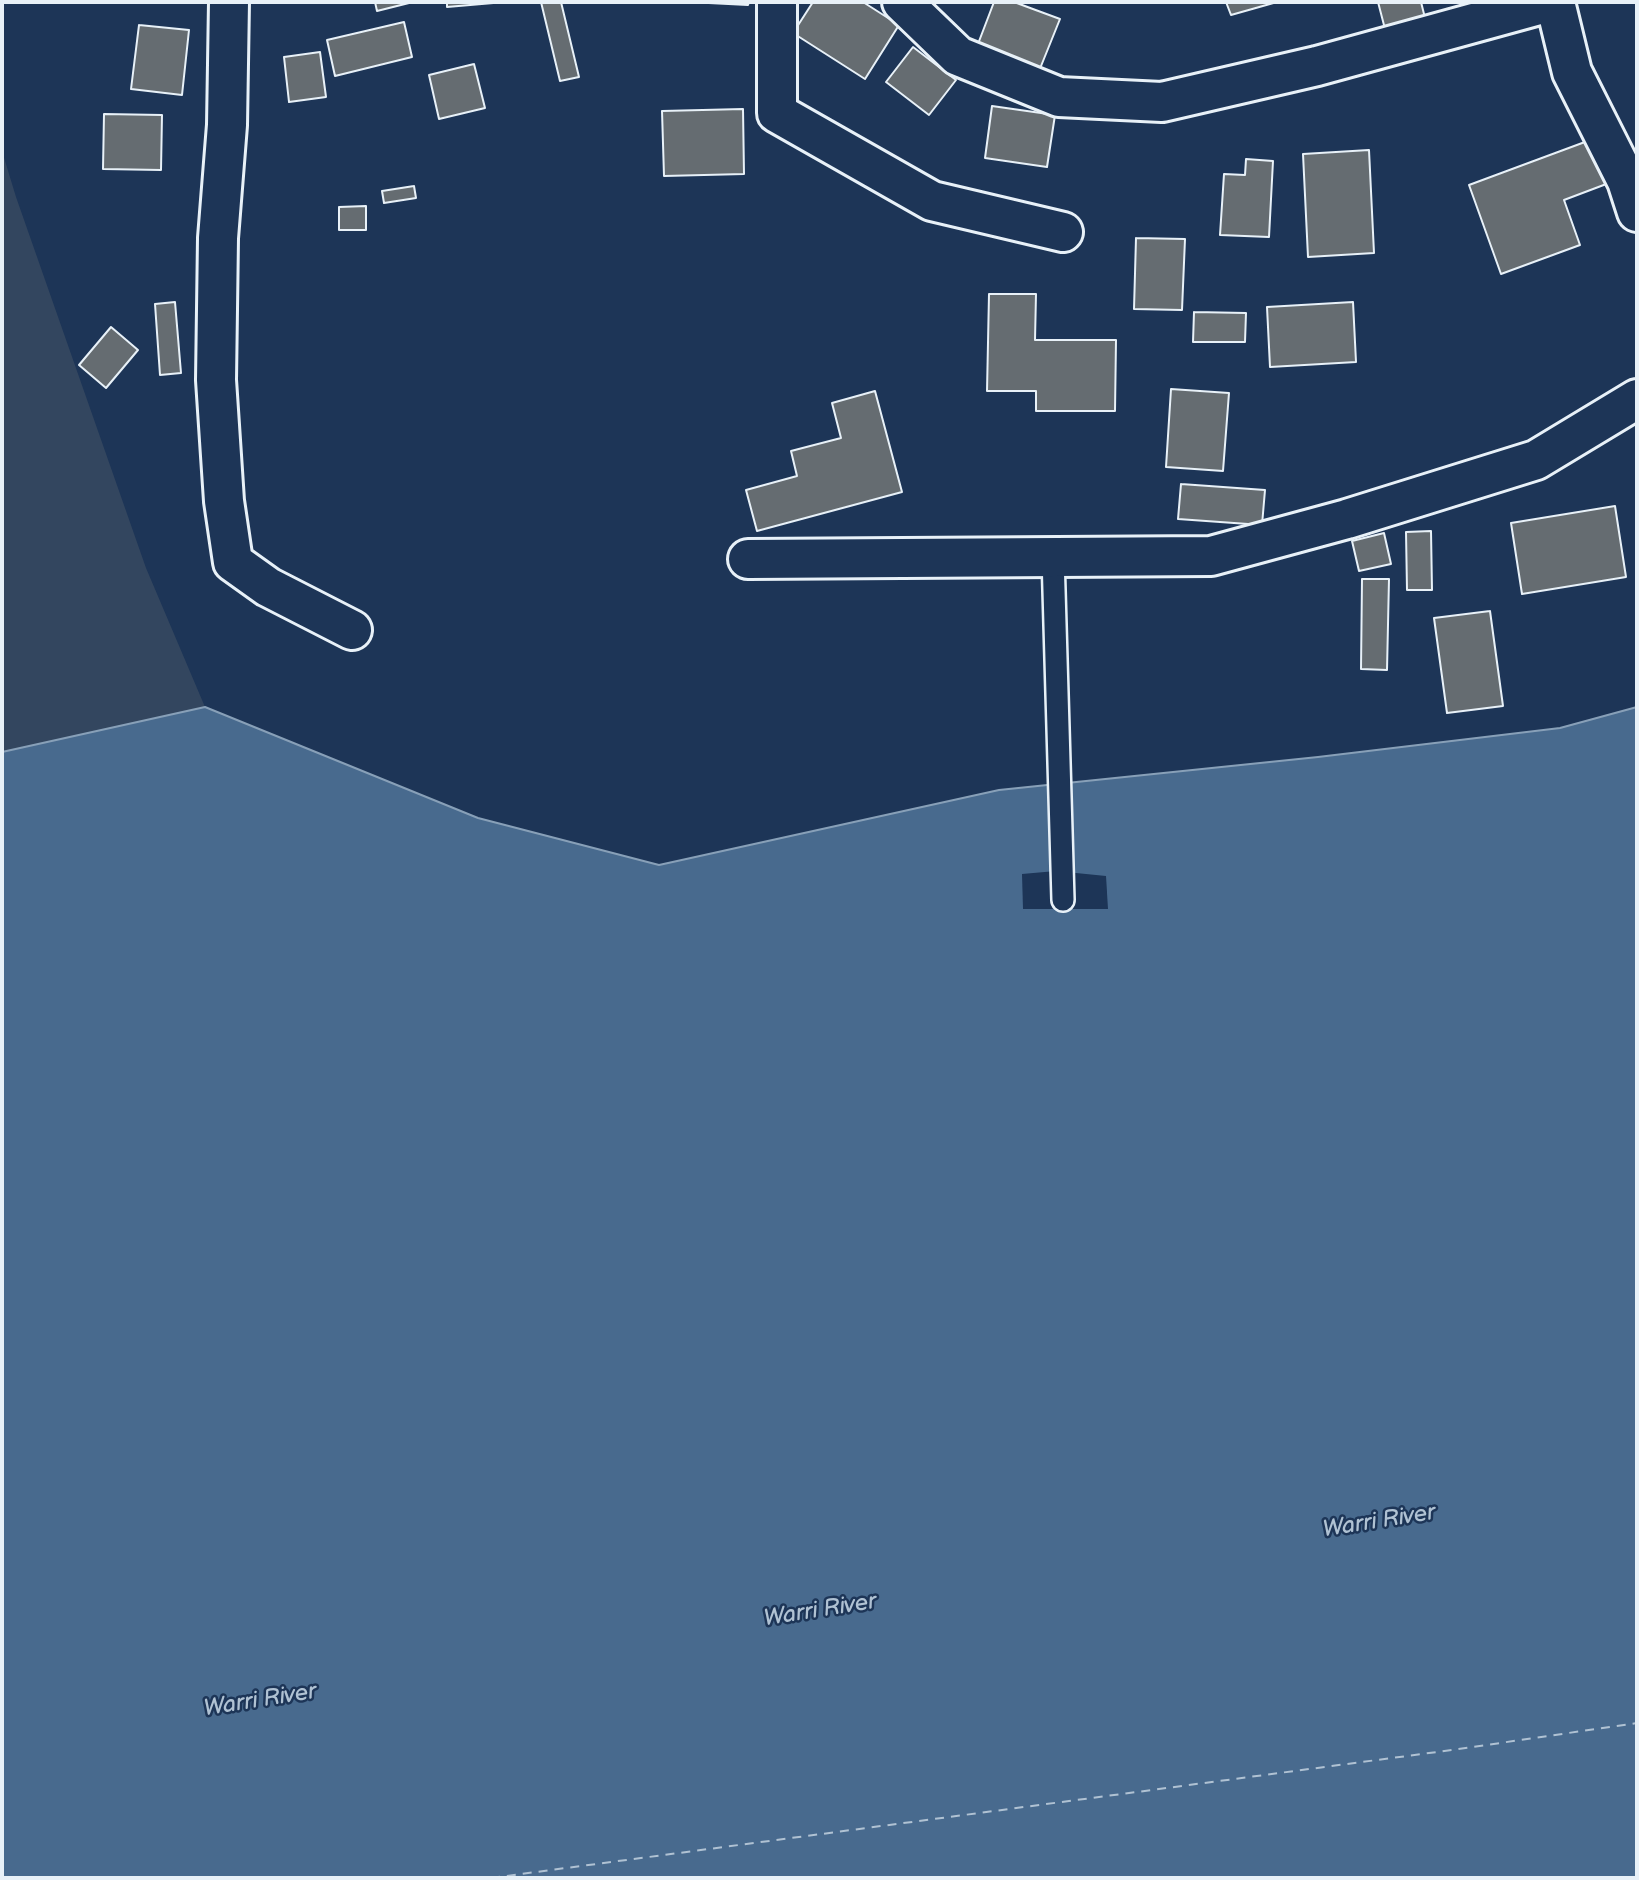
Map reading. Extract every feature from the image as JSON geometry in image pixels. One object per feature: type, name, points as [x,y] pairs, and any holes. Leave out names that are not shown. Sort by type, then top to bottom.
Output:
[{"type":"street","points":[[229,2],[227,125],[218,238],[216,380],[225,501],[233,562],[268,587],[352,630]]},
{"type":"street","points":[[776,2],[777,113],[932,201],[1063,232]]},
{"type":"street","points":[[902,2],[958,56],[1059,97],[1162,102],[1317,66],[1552,2],[1572,72],[1627,158],[1637,212]]},
{"type":"street","points":[[748,559],[1211,556],[1347,519],[1536,460],[1637,399]]},
{"type":"lane","points":[[1053,556],[1063,900]]},
{"type":"shaded area","points":[[2,151],[146,568],[205,707],[2,752]]},
{"type":"water","name":"Warri River","points":[[205,707],[478,818],[659,865],[999,790],[1318,757],[1560,728],[1637,707],[1637,1878],[2,1878],[2,752]]},
{"type":"pier","points":[[1056,871],[1106,876],[1108,909],[1023,909],[1022,874]]},
{"type":"building","points":[[375,2],[413,2],[377,11]]},
{"type":"building","points":[[447,2],[505,2],[447,7]]},
{"type":"building","points":[[541,2],[561,2],[579,77],[560,81]]},
{"type":"building","points":[[689,2],[749,2],[748,5]]},
{"type":"building","points":[[813,2],[863,2],[899,25],[865,79],[793,33]]},
{"type":"building","points":[[994,2],[1014,2],[1060,19],[1035,81],[973,57]]},
{"type":"building","points":[[1226,2],[1277,2],[1231,15]]},
{"type":"building","points":[[1378,2],[1421,2],[1425,18],[1385,29]]},
{"type":"building","points":[[404,22],[412,57],[335,76],[327,40]]},
{"type":"building","points":[[139,25],[189,30],[182,95],[131,89]]},
{"type":"building","points":[[913,47],[956,80],[929,115],[886,82]]},
{"type":"building","points":[[320,52],[326,97],[289,102],[284,57]]},
{"type":"building","points":[[474,64],[485,108],[439,119],[429,75]]},
{"type":"building","points":[[992,106],[1055,115],[1047,167],[985,158]]},
{"type":"building","points":[[743,109],[744,174],[664,176],[662,111]]},
{"type":"building","points":[[104,114],[162,115],[161,170],[103,169]]},
{"type":"building","points":[[1593,139],[1609,183],[1564,200],[1580,245],[1501,274],[1469,185]]},
{"type":"building","points":[[1369,150],[1374,253],[1308,257],[1303,154]]},
{"type":"building","points":[[1246,159],[1273,161],[1269,237],[1220,235],[1224,174],[1245,175]]},
{"type":"building","points":[[414,186],[416,198],[384,203],[382,191]]},
{"type":"building","points":[[366,206],[366,230],[339,230],[339,207]]},
{"type":"building","points":[[1136,238],[1185,239],[1182,310],[1134,309]]},
{"type":"building","points":[[989,294],[1036,294],[1035,340],[1116,340],[1115,411],[1036,411],[1036,391],[987,391]]},
{"type":"building","points":[[175,302],[181,373],[160,375],[155,304]]},
{"type":"building","points":[[1353,302],[1356,362],[1270,367],[1267,307]]},
{"type":"building","points":[[1194,312],[1246,313],[1245,342],[1193,342]]},
{"type":"building","points":[[111,327],[138,350],[106,388],[79,365]]},
{"type":"building","points":[[1171,389],[1229,393],[1223,471],[1166,467]]},
{"type":"building","points":[[875,391],[902,492],[757,531],[746,490],[797,476],[791,451],[841,438],[832,403]]},
{"type":"building","points":[[1181,484],[1265,490],[1262,525],[1178,519]]},
{"type":"building","points":[[1615,506],[1626,577],[1522,594],[1511,523]]},
{"type":"building","points":[[1431,531],[1432,590],[1407,590],[1406,532]]},
{"type":"building","points":[[1384,533],[1391,564],[1359,571],[1352,541]]},
{"type":"building","points":[[1362,579],[1389,579],[1387,670],[1361,669]]},
{"type":"building","points":[[1490,611],[1503,706],[1447,713],[1434,618]]},
{"type":"ferry route","points":[[491,1878],[1637,1723]]}]
